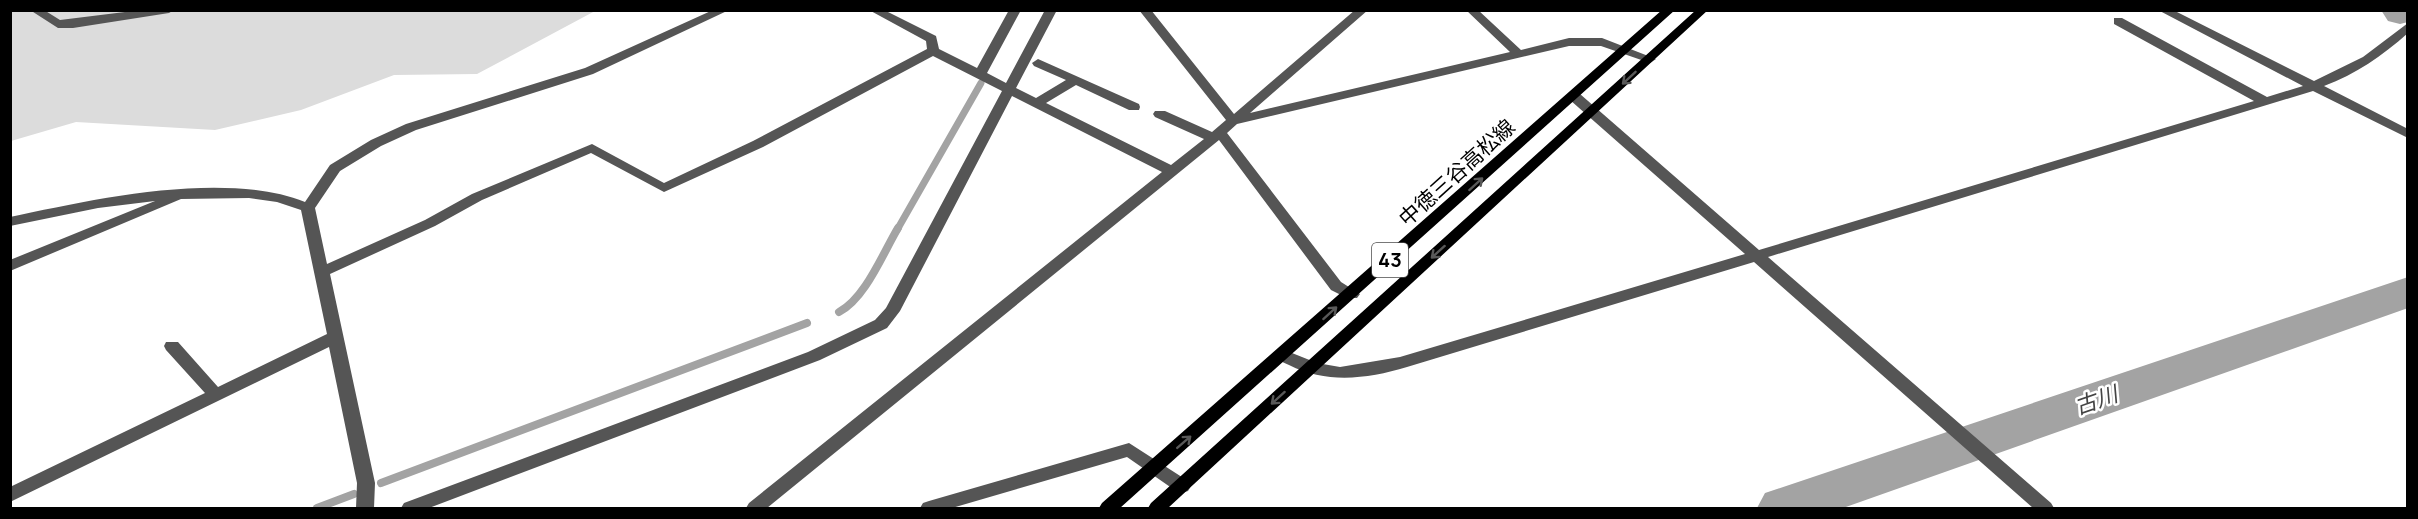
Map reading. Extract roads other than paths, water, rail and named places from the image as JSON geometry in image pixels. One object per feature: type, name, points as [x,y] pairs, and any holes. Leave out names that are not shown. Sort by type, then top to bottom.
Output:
[{"type":"main road","name":"中徳三谷高松線","points":[[1108,508],[1575,97],[1670,10]]},
{"type":"main road","name":"43","points":[[1157,508],[1703,10]]},
{"type":"street","points":[[35,10],[58,24],[73,24],[169,10]]},
{"type":"street","points":[[365,508],[366,483],[308,208],[335,168],[376,143],[411,127],[589,71],[724,10]]},
{"type":"street","points":[[874,10],[932,39],[933,51]]},
{"type":"street","points":[[980,75],[1015,10]]},
{"type":"street","points":[[410,508],[814,356],[881,324],[892,311],[1051,10]]},
{"type":"street","points":[[1144,10],[1233,121]]},
{"type":"street","points":[[755,508],[1216,135],[1363,10]]},
{"type":"street","points":[[1471,10],[1519,54]]},
{"type":"street","points":[[2163,10],[2408,134]]},
{"type":"street","points":[[2118,21],[2266,102]]},
{"type":"street","points":[[1282,355],[1309,370],[1338,375],[1401,363],[2315,86],[2341,77],[2377,55],[2408,26]]},
{"type":"street","points":[[1233,121],[1569,42],[1602,42],[1650,59]]},
{"type":"street","points":[[322,272],[420,228],[477,197],[592,148],[664,188],[758,144],[933,51]]},
{"type":"street","points":[[933,51],[1171,171]]},
{"type":"street","points":[[1038,63],[1134,107]]},
{"type":"street","points":[[1037,103],[1076,80]]},
{"type":"street","points":[[1575,97],[2045,508]]},
{"type":"street","points":[[1160,114],[1216,135],[1336,286],[1352,294]]},
{"type":"street","points":[[10,222],[112,200],[182,194],[229,192],[264,194],[287,198],[308,208]]},
{"type":"street","points":[[10,266],[182,194]]},
{"type":"street","points":[[10,495],[335,337]]},
{"type":"street","points":[[172,346],[216,395]]},
{"type":"street","points":[[929,508],[1129,450],[1182,486]]},
{"type":"waterway","points":[[2398,10],[2400,14]]},
{"type":"waterway","points":[[897,230],[981,83]]},
{"type":"waterway","points":[[839,312],[848,306],[865,286],[898,228]]},
{"type":"waterway","name":"古川","points":[[1784,508],[2408,292]]},
{"type":"waterway","points":[[381,483],[807,323]]},
{"type":"waterway","points":[[317,508],[354,494]]}]
